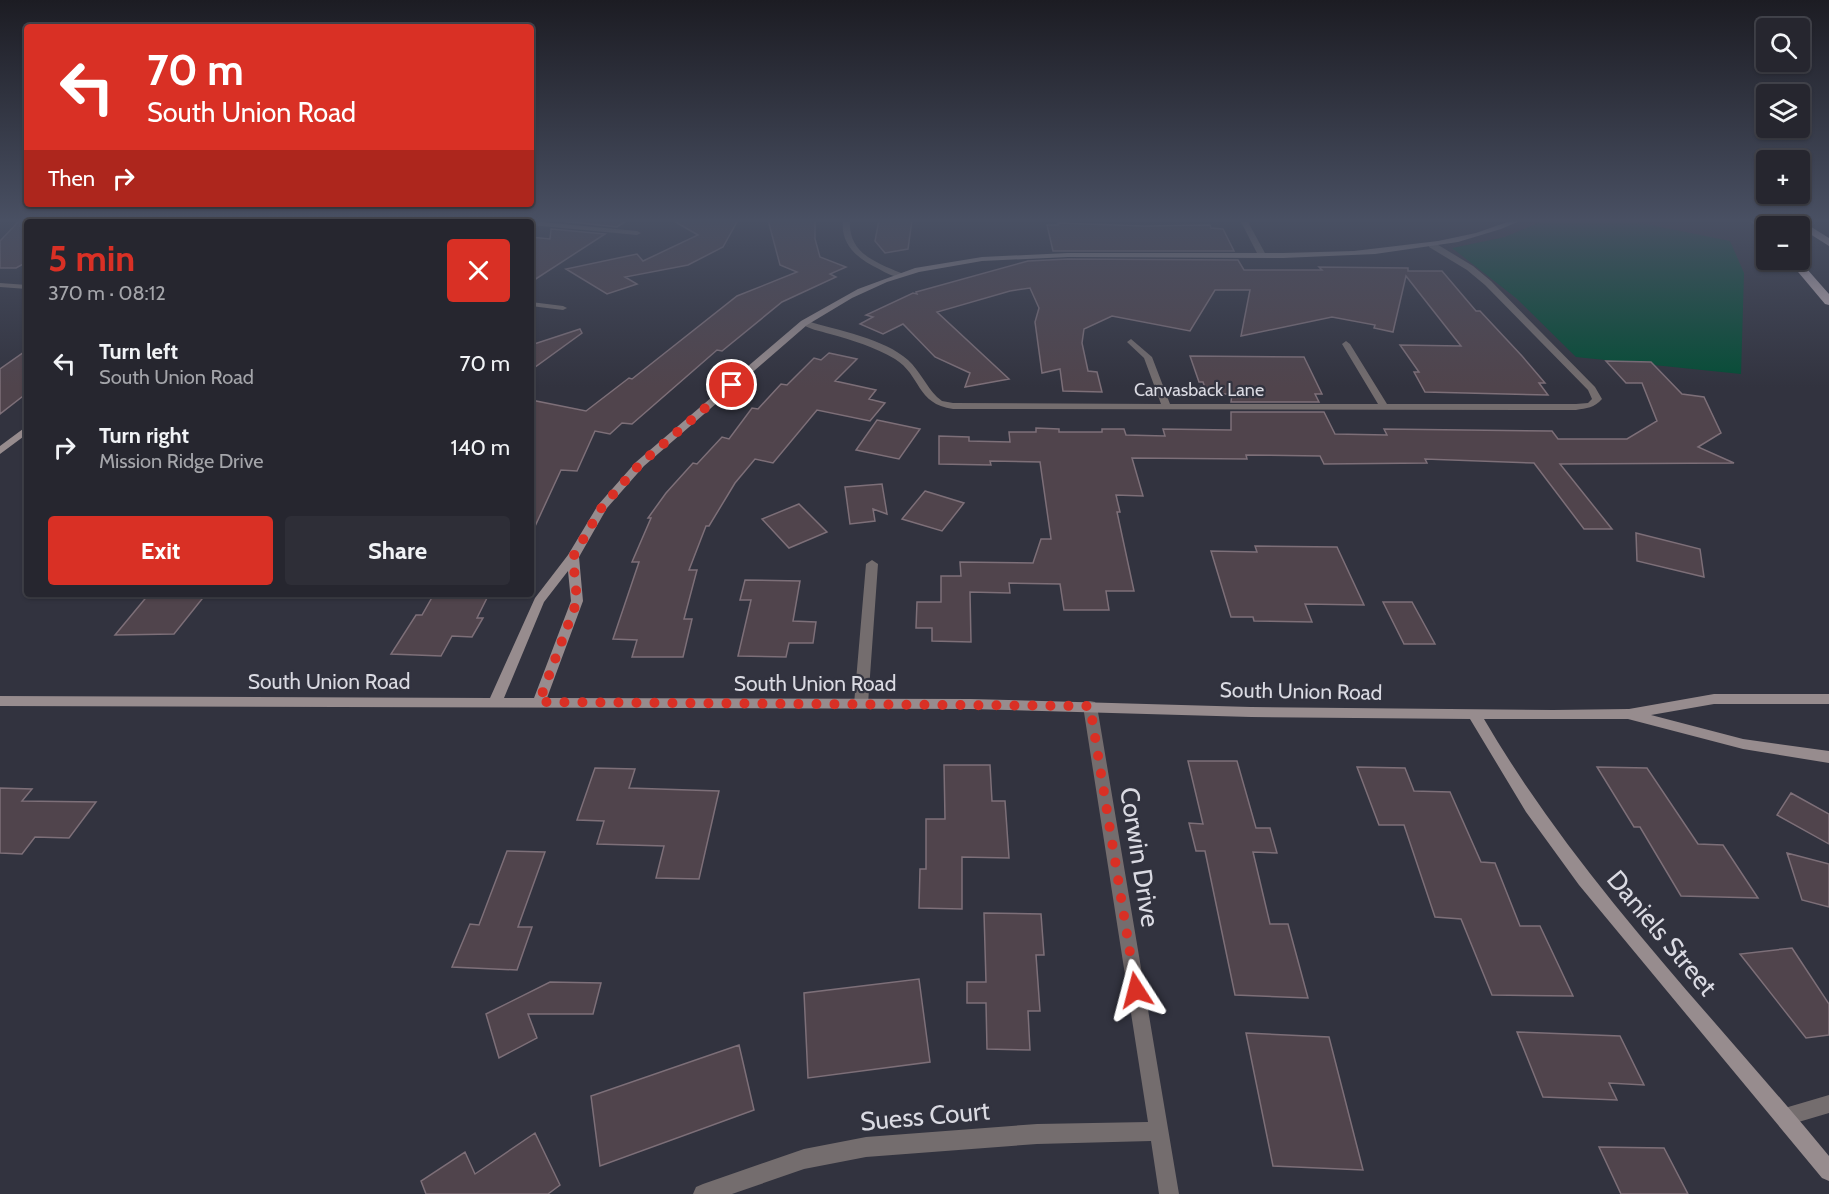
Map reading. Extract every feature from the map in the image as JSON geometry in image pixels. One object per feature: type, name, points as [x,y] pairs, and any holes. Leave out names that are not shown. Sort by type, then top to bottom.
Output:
[{"type":"highway","points":[[1807,276],[1829,301]]},
{"type":"street","points":[[495,702],[539,601],[573,557],[602,507],[640,464],[804,323],[822,310],[865,288],[896,276]]},
{"type":"street","name":"Canvasback Lane","points":[[804,323],[860,341],[901,359],[913,370],[934,400],[942,404],[967,407],[1576,407],[1591,405],[1597,399],[1592,389],[1479,276]]},
{"type":"street","points":[[0,285],[24,286]]},
{"type":"street","points":[[534,304],[563,308]]},
{"type":"street","points":[[1131,342],[1148,357],[1166,406]]},
{"type":"street","points":[[1346,344],[1384,407]]},
{"type":"street","points":[[0,451],[24,431]]},
{"type":"street","points":[[539,702],[577,601],[573,557]]},
{"type":"street","points":[[861,705],[872,564]]},
{"type":"street","name":"South Union Road","points":[[0,701],[1090,706],[1251,712],[1629,714],[1714,699],[1829,699]]},
{"type":"street","name":"Corwin Drive","points":[[1090,706],[1169,1194]]},
{"type":"street","name":"Daniels Street","points":[[1474,714],[1505,768],[1544,826],[1607,909],[1829,1171]]},
{"type":"street","name":"South Union Road","points":[[1629,714],[1743,744],[1829,757]]},
{"type":"street","points":[[1785,1117],[1829,1104]]},
{"type":"street","name":"Suess Court","points":[[703,1194],[804,1159],[866,1147],[1037,1134],[1159,1131]]},
{"type":"green space","points":[[1487,276],[1744,276],[1741,374],[1576,357],[1516,298]]},
{"type":"building","points":[[577,276],[632,276],[625,277],[637,284],[607,294]]},
{"type":"building","points":[[788,276],[836,277],[782,302],[722,351],[717,350],[632,424],[622,423],[610,434],[595,431],[577,471],[561,470],[534,528],[534,401],[586,411],[629,378],[632,379],[737,296]]},
{"type":"building","points":[[975,276],[1446,276],[1476,311],[1480,311],[1522,356],[1545,383],[1539,383],[1548,395],[1425,392],[1414,372],[1419,372],[1400,345],[1461,346],[1406,276],[1393,332],[1374,328],[1375,325],[1332,317],[1241,336],[1250,290],[1215,290],[1190,331],[1112,316],[1084,329],[1082,343],[1088,371],[1097,372],[1102,392],[1063,391],[1060,369],[1042,373],[1035,322],[1039,308],[1030,288],[1010,291],[937,312],[1009,379],[965,387],[970,373],[935,357],[903,324],[883,334],[860,324],[873,317],[866,315],[913,293],[917,294],[916,292]]},
{"type":"building","points":[[580,329],[582,333],[534,368],[534,344]]},
{"type":"building","points":[[24,352],[24,395],[0,414],[0,369]]},
{"type":"building","points":[[829,353],[857,359],[835,381],[876,390],[869,399],[885,403],[870,421],[817,410],[773,463],[755,459],[735,483],[709,526],[706,526],[689,570],[697,570],[684,619],[692,619],[683,657],[632,657],[637,640],[613,639],[639,562],[632,562],[651,518],[648,518],[666,493],[693,463],[697,464],[722,437],[729,439],[752,408],[758,409],[781,384],[787,385],[814,358],[821,360]]},
{"type":"building","points":[[1190,356],[1304,357],[1322,394],[1315,394],[1319,402],[1231,402],[1232,394],[1207,394],[1203,382],[1199,382]]},
{"type":"building","points":[[1606,361],[1651,362],[1682,394],[1704,397],[1721,433],[1698,447],[1734,463],[1560,464],[1612,529],[1584,529],[1534,463],[1425,459],[1427,463],[1324,464],[1320,456],[1246,455],[1247,459],[1132,458],[1143,496],[1116,495],[1120,512],[1117,512],[1134,591],[1106,591],[1109,610],[1064,610],[1060,584],[1009,583],[1010,593],[970,592],[971,642],[932,641],[932,628],[916,628],[917,602],[941,602],[941,576],[961,576],[960,562],[1033,563],[1041,539],[1051,539],[1040,462],[990,461],[991,465],[939,464],[939,436],[969,437],[969,441],[1010,442],[1009,432],[1036,432],[1036,428],[1059,429],[1059,432],[1102,432],[1102,429],[1124,429],[1126,435],[1165,436],[1163,429],[1231,430],[1231,412],[1324,412],[1335,434],[1387,435],[1384,429],[1552,431],[1558,439],[1627,439],[1657,421],[1642,383],[1626,383]]},
{"type":"building","points":[[877,420],[920,429],[899,459],[856,450]]},
{"type":"building","points":[[882,484],[887,514],[873,509],[875,521],[850,524],[845,487]]},
{"type":"building","points":[[925,491],[964,503],[942,531],[902,519]]},
{"type":"building","points":[[799,504],[827,532],[789,548],[762,519]]},
{"type":"building","points":[[1636,533],[1700,549],[1704,577],[1637,561]]},
{"type":"building","points":[[1255,546],[1337,547],[1364,605],[1305,604],[1312,622],[1254,621],[1253,617],[1231,617],[1211,551],[1257,552]]},
{"type":"building","points":[[745,580],[800,581],[793,621],[816,622],[813,643],[789,643],[786,657],[738,656],[751,600],[740,600]]},
{"type":"building","points":[[147,597],[204,597],[174,634],[115,635]]},
{"type":"building","points":[[432,597],[488,597],[477,618],[483,618],[472,637],[452,636],[441,656],[391,654],[416,615],[422,615]]},
{"type":"building","points":[[1383,602],[1412,602],[1435,644],[1404,644]]},
{"type":"building","points":[[1188,761],[1237,761],[1256,828],[1270,828],[1277,853],[1253,852],[1270,924],[1288,924],[1308,998],[1235,995],[1205,851],[1196,851],[1189,823],[1203,824]]},
{"type":"building","points":[[944,765],[990,765],[992,801],[1005,801],[1009,858],[962,857],[962,909],[919,908],[920,869],[926,869],[926,819],[945,819]]},
{"type":"building","points":[[1357,767],[1405,768],[1414,791],[1450,792],[1481,862],[1495,863],[1520,926],[1540,926],[1573,996],[1492,995],[1461,919],[1435,917],[1404,825],[1379,825]]},
{"type":"building","points":[[1597,767],[1647,768],[1698,844],[1723,845],[1758,898],[1681,896],[1640,827],[1634,827]]},
{"type":"building","points":[[595,768],[635,769],[629,788],[719,791],[699,879],[656,878],[664,846],[597,844],[604,821],[577,820]]},
{"type":"building","points":[[0,788],[32,789],[22,801],[96,802],[69,838],[35,837],[22,854],[0,853]]},
{"type":"building","points":[[1791,793],[1829,814],[1829,844],[1777,815]]},
{"type":"building","points":[[507,851],[545,852],[518,927],[532,927],[517,970],[452,967],[470,924],[479,925]]},
{"type":"building","points":[[1787,853],[1829,864],[1829,907],[1802,900]]},
{"type":"building","points":[[984,913],[1041,914],[1044,955],[1036,955],[1040,1011],[1028,1011],[1030,1050],[987,1049],[986,1003],[967,1003],[967,982],[986,982]]},
{"type":"building","points":[[1792,948],[1829,1004],[1829,1035],[1806,1038],[1740,954]]},
{"type":"building","points":[[919,979],[930,1062],[808,1078],[804,993]]},
{"type":"building","points":[[550,982],[601,983],[593,1014],[528,1014],[537,1038],[499,1058],[486,1014]]},
{"type":"building","points":[[1517,1032],[1620,1036],[1644,1085],[1609,1083],[1617,1100],[1543,1097]]},
{"type":"building","points":[[1246,1033],[1329,1037],[1363,1170],[1273,1166]]},
{"type":"building","points":[[739,1045],[754,1110],[600,1166],[591,1096]]},
{"type":"building","points":[[535,1133],[560,1185],[548,1194],[426,1194],[421,1181],[465,1152],[475,1174]]},
{"type":"building","points":[[1599,1147],[1664,1148],[1688,1194],[1621,1194]]},
{"type":"route","points":[[732,385],[640,464],[602,507],[573,557],[577,601],[539,702],[1090,706],[1136,990]]}]
